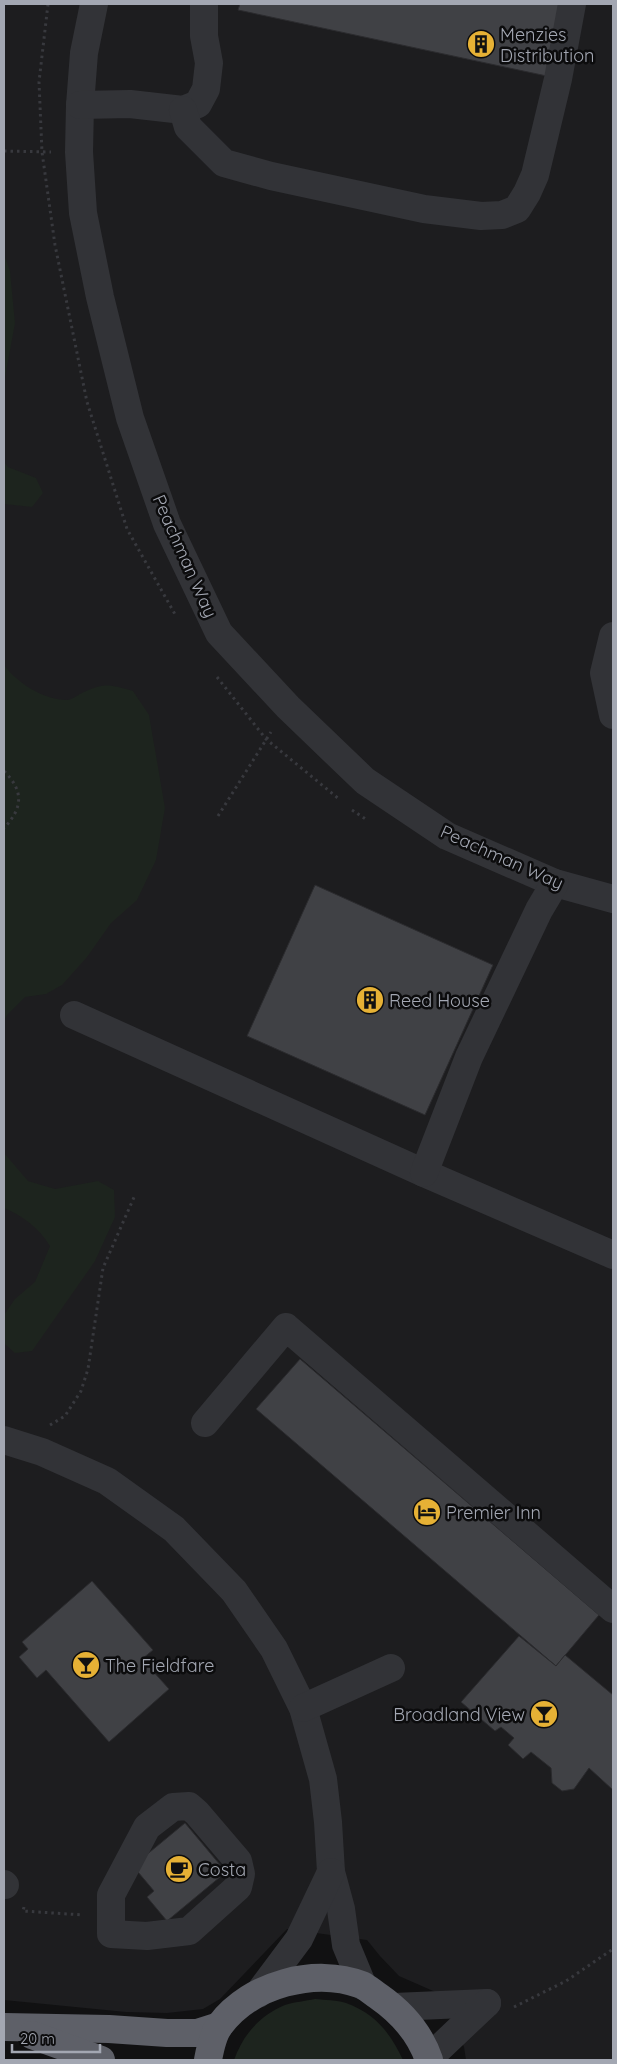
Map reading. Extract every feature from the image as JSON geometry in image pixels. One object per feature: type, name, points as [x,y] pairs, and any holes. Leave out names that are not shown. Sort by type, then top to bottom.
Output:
[{"type":"highway","points":[[208,2060],[219,2026],[233,2010],[258,1994],[299,1978],[331,1979],[363,1986],[394,2007],[416,2032],[429,2059]]},
{"type":"highway","points":[[9,2028],[109,2029],[168,2034],[196,2033],[219,2026]]},
{"type":"highway","points":[[9,2028],[101,2060]]},
{"type":"street","name":"Peachman Way","points":[[94,4],[84,53],[80,105],[79,152],[83,213],[100,297],[130,418],[167,524],[219,633],[288,707],[365,781],[447,836],[555,883],[613,899]]},
{"type":"street","points":[[80,105],[130,104],[183,110],[198,104],[206,89],[209,63],[204,36],[204,4]]},
{"type":"street","points":[[183,110],[188,127],[224,163],[271,176],[424,209],[481,216],[502,215],[517,209],[535,175],[558,79],[572,4]]},
{"type":"street","points":[[613,636],[604,673],[613,715]]},
{"type":"street","points":[[424,1173],[501,1032],[514,999],[539,910],[555,883]]},
{"type":"street","points":[[74,1015],[424,1173],[613,1255]]},
{"type":"street","points":[[205,1423],[286,1327],[613,1609]]},
{"type":"street","points":[[4,1440],[42,1452],[107,1482],[174,1529],[234,1591],[274,1649],[303,1708],[323,1779],[331,1872],[341,1909],[346,1945],[363,1986]]},
{"type":"street","points":[[303,1708],[391,1668]]},
{"type":"street","points":[[173,1806],[189,1806],[238,1862],[241,1874],[238,1887],[189,1931],[147,1936],[111,1915],[147,1827],[173,1806]]},
{"type":"street","points":[[258,1994],[299,1939],[331,1872]]},
{"type":"street","points":[[394,2007],[487,2003]]},
{"type":"street","points":[[429,2059],[487,2003]]},
{"type":"path","points":[[48,4],[39,82],[42,152],[55,245],[87,402],[127,529],[180,622]]},
{"type":"path","points":[[4,151],[79,152]]},
{"type":"path","points":[[212,670],[266,739],[342,802]]},
{"type":"path","points":[[218,816],[288,707]]},
{"type":"path","points":[[4,771],[15,781],[19,796],[16,812],[4,828]]},
{"type":"path","points":[[350,808],[374,824]]},
{"type":"path","points":[[48,1426],[65,1416],[81,1391],[88,1369],[103,1268],[135,1195]]},
{"type":"path","points":[[24,1903],[23,1911],[111,1915]]},
{"type":"path","points":[[487,2003],[494,2017],[566,1981],[613,1949]]},
{"type":"shaded area","points":[[4,4],[613,4],[613,2060],[466,2060],[464,2047],[440,1994],[399,1976],[367,1940],[287,1929],[220,1999],[203,2009],[167,2013],[126,2012],[4,2000]]},
{"type":"shaded area","points":[[4,254],[10,271],[15,323],[4,383]]},
{"type":"shaded area","points":[[4,462],[8,467],[36,478],[43,493],[32,507],[4,504]]},
{"type":"shaded area","points":[[4,665],[9,672],[24,684],[40,694],[58,699],[69,700],[91,689],[103,686],[114,686],[133,691],[149,715],[165,808],[156,860],[137,900],[111,923],[87,957],[62,985],[46,994],[25,997],[7,1015],[4,1021]]},
{"type":"shaded area","points":[[4,1153],[28,1181],[55,1189],[98,1181],[114,1190],[115,1217],[95,1261],[32,1351],[15,1353],[5,1344],[4,1315],[15,1299],[35,1282],[50,1246],[30,1223],[4,1208]]},
{"type":"shaded area","points":[[315,1999],[342,2002],[366,2013],[387,2033],[403,2060],[234,2060],[247,2035],[267,2015],[285,2005]]},
{"type":"building","name":"Menzies Distribution","points":[[240,4],[572,4],[556,78],[238,10]]},
{"type":"building","name":"Reed House","points":[[315,885],[493,965],[425,1115],[247,1036]]},
{"type":"building","name":"Premier Inn","points":[[300,1359],[599,1615],[556,1666],[256,1409]]},
{"type":"building","name":"The Fieldfare","points":[[92,1581],[153,1650],[142,1659],[169,1689],[109,1742],[46,1670],[37,1678],[19,1657],[28,1649],[22,1642]]},
{"type":"building","name":"Broadland View","points":[[519,1636],[556,1666],[565,1655],[613,1695],[613,1790],[589,1768],[574,1789],[562,1791],[552,1783],[551,1768],[531,1752],[523,1759],[508,1745],[514,1738],[501,1727],[495,1731],[461,1702]]},
{"type":"building","name":"Costa","points":[[185,1823],[226,1872],[167,1921],[147,1897],[154,1891],[133,1866]]},
{"type":"place","name":"Menzies Distribution","points":[[481,44]]},
{"type":"place","name":"Reed House","points":[[370,1000]]},
{"type":"place","name":"Premier Inn","points":[[427,1512]]},
{"type":"place","name":"The Fieldfare","points":[[86,1665]]},
{"type":"place","name":"Broadland View","points":[[544,1714]]},
{"type":"place","name":"Costa","points":[[179,1869]]}]
